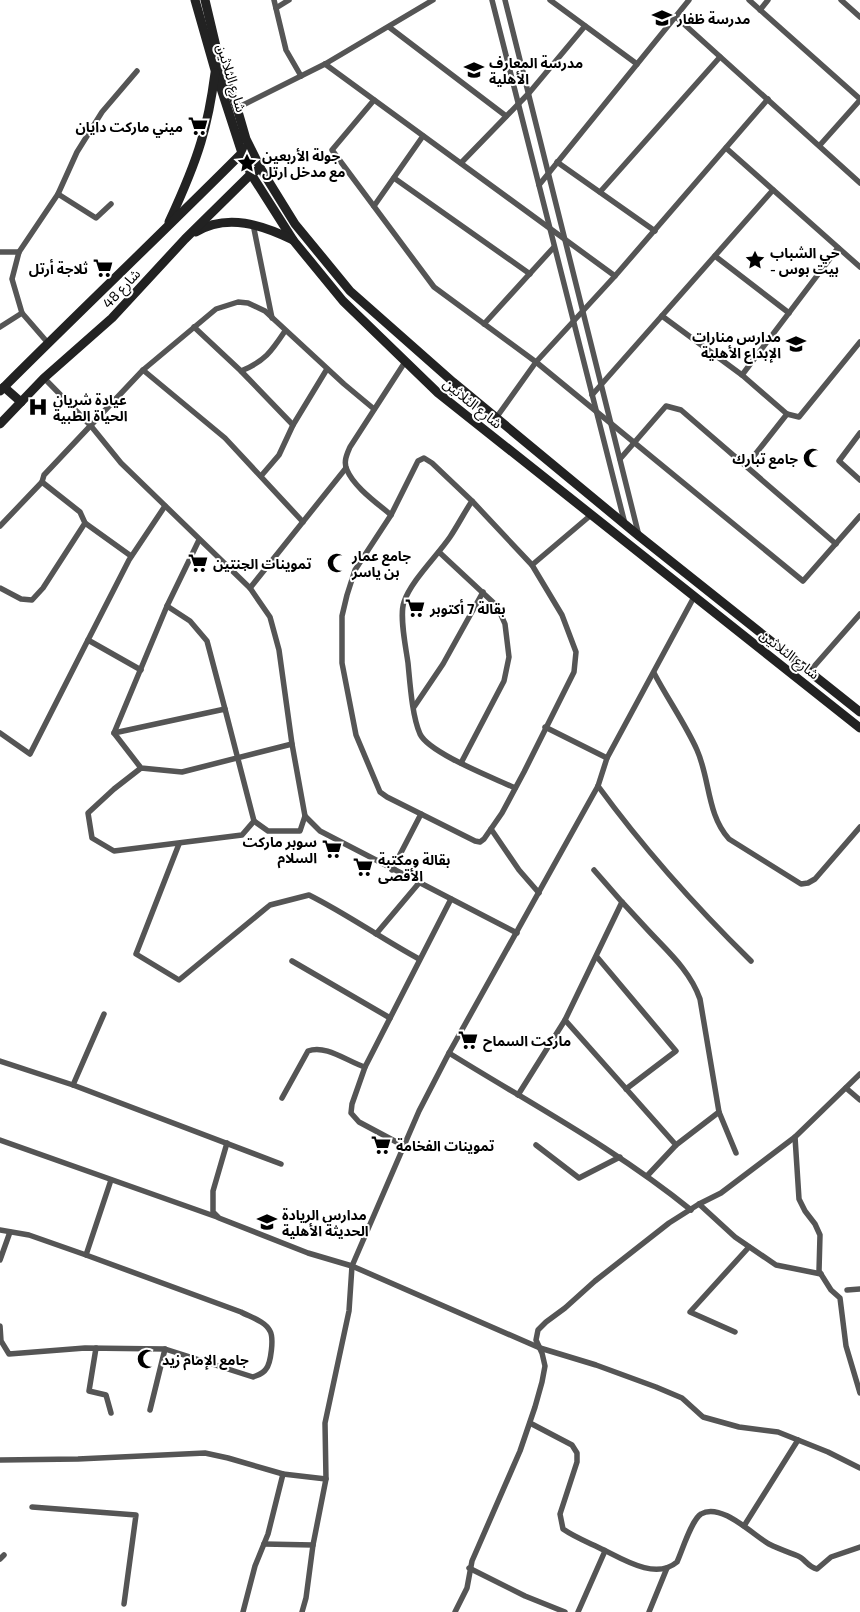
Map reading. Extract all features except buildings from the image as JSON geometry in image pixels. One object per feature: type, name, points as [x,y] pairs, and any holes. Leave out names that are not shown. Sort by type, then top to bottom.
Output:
[{"type":"street","name":"شارع الثلاثين","points":[[195,0],[215,70],[251,174],[293,240],[343,301],[438,393],[860,728]]},
{"type":"street","name":"شارع الثلاثين","points":[[205,0],[219,59],[246,139],[261,169],[294,224],[350,291],[496,418],[639,536],[860,712]]},
{"type":"street","points":[[274,0],[286,50],[301,76]]},
{"type":"street","points":[[276,8],[289,0]]},
{"type":"street","points":[[237,108],[325,64],[433,0]]},
{"type":"street","points":[[492,0],[625,524]]},
{"type":"street","points":[[506,0],[639,536]]},
{"type":"street","points":[[550,0],[637,64]]},
{"type":"street","points":[[539,185],[688,0]]},
{"type":"street","points":[[749,0],[860,99],[820,146]]},
{"type":"street","points":[[760,10],[768,0]]},
{"type":"street","points":[[841,0],[860,17]]},
{"type":"street","points":[[675,16],[860,183]]},
{"type":"street","points":[[461,163],[529,93],[585,26]]},
{"type":"street","points":[[389,27],[506,116]]},
{"type":"street","points":[[600,192],[720,57]]},
{"type":"street","points":[[325,64],[615,276]]},
{"type":"street","points":[[166,228],[187,182],[201,143],[210,108],[215,70]]},
{"type":"street","points":[[48,343],[22,313],[12,279],[19,252],[58,194],[77,152],[102,112],[137,71]]},
{"type":"street","points":[[374,100],[332,150],[434,287],[536,362],[803,581],[860,516]]},
{"type":"street","points":[[496,418],[536,362],[615,276],[768,100]]},
{"type":"street","points":[[374,206],[423,136]]},
{"type":"street","name":"شارع 48","points":[[2,389],[242,152],[246,139]]},
{"type":"street","points":[[726,148],[860,266]]},
{"type":"street","points":[[557,162],[655,230]]},
{"type":"street","name":"شارع 48","points":[[0,424],[44,378],[112,318],[185,239],[251,174],[261,169]]},
{"type":"street","points":[[394,178],[530,274]]},
{"type":"street","points":[[592,395],[773,190]]},
{"type":"street","points":[[58,194],[96,218],[111,204]]},
{"type":"street","points":[[185,239],[213,224],[226,223],[253,224],[293,240]]},
{"type":"street","points":[[253,224],[272,318]]},
{"type":"street","points":[[484,324],[554,247]]},
{"type":"street","points":[[742,375],[838,248]]},
{"type":"street","points":[[0,252],[19,252]]},
{"type":"street","points":[[714,256],[789,312]]},
{"type":"street","points":[[0,526],[42,482],[44,475],[143,370],[216,309],[238,302],[255,306],[265,311],[327,369],[374,409]]},
{"type":"street","points":[[0,327],[22,313]]},
{"type":"street","points":[[662,316],[742,375],[787,414],[799,417],[860,342]]},
{"type":"street","points":[[194,327],[241,371],[293,425]]},
{"type":"street","points":[[241,371],[259,364],[273,349],[285,331]]},
{"type":"street","points":[[391,515],[365,493],[346,468],[346,457],[350,447],[405,362]]},
{"type":"street","points":[[261,476],[279,455],[293,425],[327,369]]},
{"type":"street","points":[[143,370],[225,438],[303,522]]},
{"type":"street","points":[[44,378],[91,426],[121,463],[250,588],[270,617],[276,642],[305,816],[300,831],[268,831],[254,821],[207,641],[190,621],[167,606]]},
{"type":"street","points":[[2,389],[21,402]]},
{"type":"street","points":[[620,459],[666,406],[680,410],[836,544]]},
{"type":"street","points":[[746,466],[787,414]]},
{"type":"street","points":[[860,433],[838,460],[860,480]]},
{"type":"street","points":[[424,458],[432,463],[472,501],[532,565],[562,615],[576,652],[574,672],[502,813],[484,840],[480,842],[380,792],[356,735],[342,663],[342,616],[346,595],[356,570],[391,515],[418,461],[424,458]]},
{"type":"street","points":[[250,588],[346,468]]},
{"type":"street","points":[[42,482],[80,512],[85,523],[131,556]]},
{"type":"street","points":[[472,501],[439,552],[414,584],[404,603],[403,624],[414,707],[420,733],[424,740],[461,763],[515,788]]},
{"type":"street","points":[[0,733],[30,754],[131,556],[164,506]]},
{"type":"street","points":[[532,565],[591,515]]},
{"type":"street","points":[[0,588],[21,599],[32,600],[85,523]]},
{"type":"street","points":[[114,733],[167,606],[199,540]]},
{"type":"street","points":[[439,552],[496,606],[505,624],[509,657],[504,681],[461,763]]},
{"type":"street","points":[[302,1612],[326,1479],[325,1423],[349,1311],[352,1266],[419,1111],[449,1053],[598,786],[607,758],[694,597],[703,587]]},
{"type":"street","points":[[414,707],[444,664],[483,592]]},
{"type":"street","points":[[801,680],[860,614]]},
{"type":"street","points":[[88,640],[140,670]]},
{"type":"street","points":[[654,673],[697,751],[716,818],[721,830],[729,839],[802,884],[815,879],[860,827]]},
{"type":"street","points":[[114,733],[225,709]]},
{"type":"street","points":[[545,727],[607,758]]},
{"type":"street","points":[[114,733],[141,768]]},
{"type":"street","points":[[254,821],[242,835],[114,851],[92,838],[88,813],[141,768],[182,772],[292,744]]},
{"type":"street","points":[[598,786],[626,824],[662,866],[751,961]]},
{"type":"street","points":[[392,870],[421,814]]},
{"type":"street","points":[[305,816],[320,831],[392,870],[517,933]]},
{"type":"street","points":[[491,829],[519,870],[539,893]]},
{"type":"street","points":[[179,844],[136,954],[179,980],[270,905],[309,895],[420,960]]},
{"type":"street","points":[[594,870],[684,969],[697,990],[702,1007],[719,1112],[736,1153]]},
{"type":"street","points":[[376,934],[419,883]]},
{"type":"street","points":[[404,1146],[359,1122],[351,1113],[352,1104],[365,1067],[450,899]]},
{"type":"street","points":[[518,1095],[565,1020],[622,902]]},
{"type":"street","points":[[597,956],[676,1051],[626,1088]]},
{"type":"street","points":[[292,961],[390,1018]]},
{"type":"street","points":[[73,1085],[104,1014]]},
{"type":"street","points":[[565,1020],[676,1145]]},
{"type":"street","points":[[282,1098],[304,1056],[314,1048],[365,1067]]},
{"type":"street","points":[[449,1053],[576,1128],[647,1176],[690,1210]]},
{"type":"street","points":[[0,1062],[73,1085],[281,1164]]},
{"type":"street","points":[[455,1612],[467,1588],[470,1578],[469,1568],[520,1452],[530,1423],[542,1382],[544,1366],[536,1340],[538,1330],[662,1229],[698,1204],[721,1193],[795,1137],[860,1074]]},
{"type":"street","points":[[846,1088],[860,1100]]},
{"type":"street","points":[[647,1176],[676,1145],[719,1112]]},
{"type":"street","points":[[795,1137],[800,1199],[820,1235],[819,1271],[831,1290],[840,1298],[846,1346],[860,1393]]},
{"type":"street","points":[[0,1140],[219,1218],[308,1253],[352,1266],[540,1348],[596,1364],[682,1398],[703,1417],[739,1427],[778,1432],[828,1452],[860,1468]]},
{"type":"street","points":[[219,1218],[213,1212],[213,1192],[227,1143]]},
{"type":"street","points":[[536,1145],[579,1178],[620,1157]]},
{"type":"street","points":[[86,1255],[111,1180]]},
{"type":"street","points":[[698,1204],[735,1237],[776,1265],[821,1274]]},
{"type":"street","points":[[0,1230],[28,1235],[241,1312],[262,1322],[270,1331],[272,1343],[268,1368],[261,1374],[253,1377],[165,1349],[96,1348],[9,1354],[1,1341],[0,1326]]},
{"type":"street","points":[[0,1260],[10,1232]]},
{"type":"street","points":[[735,1332],[690,1312],[749,1247]]},
{"type":"street","points":[[847,1290],[860,1289]]},
{"type":"street","points":[[96,1348],[89,1391],[106,1395],[111,1412]]},
{"type":"street","points":[[150,1410],[165,1349]]},
{"type":"street","points":[[530,1423],[572,1445],[576,1452],[577,1462],[560,1514],[563,1529],[575,1537],[639,1567],[667,1568]]},
{"type":"street","points":[[744,1526],[798,1440]]},
{"type":"street","points":[[0,1460],[78,1459],[205,1453],[283,1474],[326,1479]]},
{"type":"street","points":[[243,1612],[283,1474]]},
{"type":"street","points":[[32,1507],[136,1515],[124,1604]]},
{"type":"street","points":[[649,1612],[667,1568],[676,1562],[700,1514],[706,1512],[719,1512],[744,1526],[768,1543],[800,1557],[811,1568],[816,1569],[831,1558],[860,1547]]},
{"type":"street","points":[[264,1544],[313,1545]]},
{"type":"street","points":[[578,1612],[605,1551]]},
{"type":"street","points":[[469,1568],[524,1596],[565,1612]]},
{"type":"place","name":"مدرسة ظفار","points":[[662,18]]},
{"type":"place","name":"مدرسة المعارف الأهلية","points":[[474,70]]},
{"type":"place","name":"ميني ماركت دايان","points":[[198,126]]},
{"type":"place","name":"جولة الأربعين مع مدخل ارتل","points":[[247,163]]},
{"type":"place","name":"حي الشباب - بيت بوس","points":[[755,260]]},
{"type":"place","name":"ثلاجة أرتل","points":[[103,268]]},
{"type":"place","name":"مدارس منارات الإبداع الأهلية","points":[[796,344]]},
{"type":"place","name":"عيادة شريان الحياة الطبية","points":[[38,407]]},
{"type":"place","name":"جامع تبارك","points":[[813,458]]},
{"type":"place","name":"تموينات الجنتين","points":[[198,563]]},
{"type":"place","name":"جامع عمار بن ياسر","points":[[337,563]]},
{"type":"place","name":"بقالة 7 أكتوبر","points":[[415,608]]},
{"type":"place","name":"سوبر ماركت السلام","points":[[332,849]]},
{"type":"place","name":"بقالة ومكتبة الأقصى","points":[[363,867]]},
{"type":"place","name":"ماركت السماح","points":[[468,1040]]},
{"type":"place","name":"تموينات الفخامة","points":[[381,1145]]},
{"type":"place","name":"مدارس الريادة الحديثة الأهلية","points":[[267,1222]]},
{"type":"place","name":"جامع الإمام زيد","points":[[147,1359]]}]
